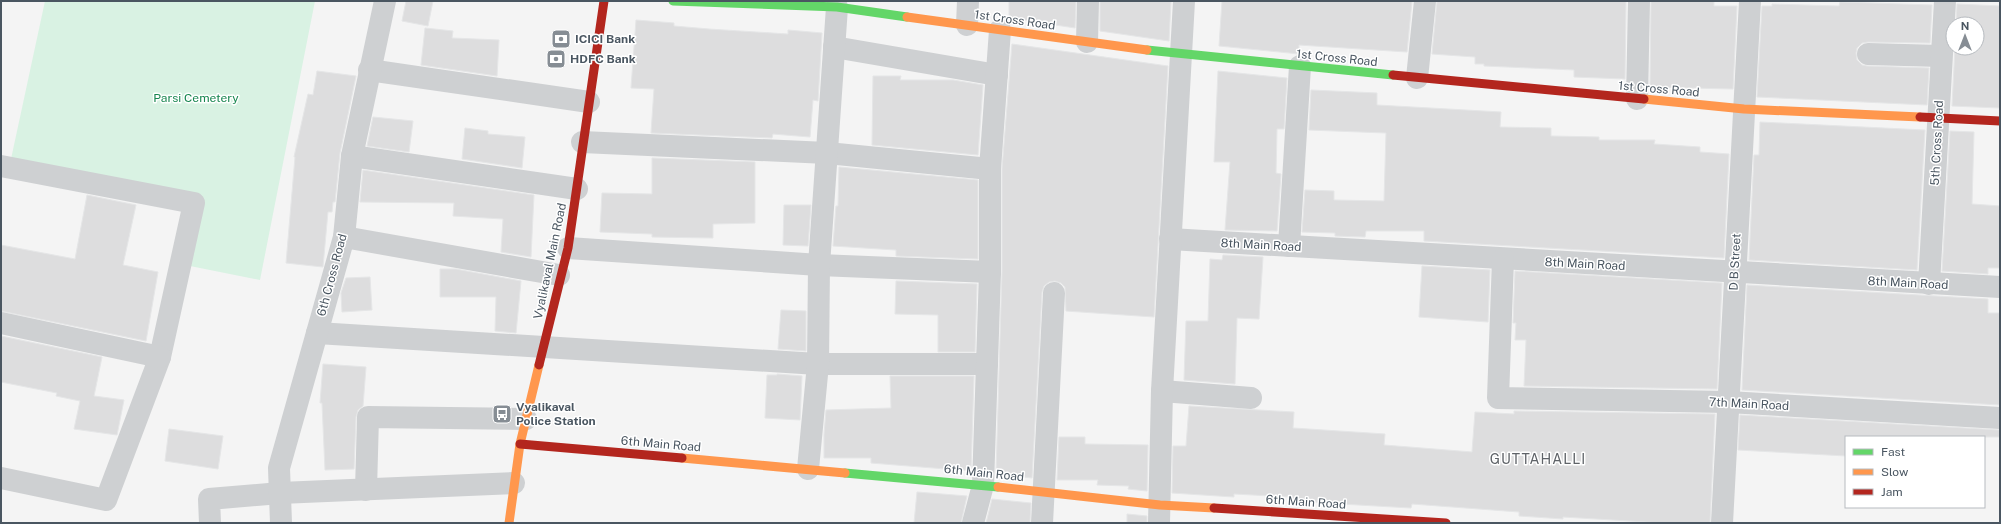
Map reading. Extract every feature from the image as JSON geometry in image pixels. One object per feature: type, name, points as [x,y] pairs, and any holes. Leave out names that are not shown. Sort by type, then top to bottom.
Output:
[{"type":"street","name":"6th Cross Road","points":[[281,523],[279,468],[344,237],[352,156],[369,70],[385,1]]},
{"type":"street","name":"Vyalikaval Main Road","points":[[509,523],[520,444],[545,347],[560,275],[568,248],[582,142],[590,102],[604,1]]},
{"type":"street","name":"1st Cross Road","points":[[673,1],[837,8],[1180,54],[1744,109],[2000,121]]},
{"type":"street","points":[[967,25],[968,1]]},
{"type":"street","points":[[1087,42],[1088,1]]},
{"type":"street","points":[[1160,514],[1162,391],[1184,1]]},
{"type":"street","points":[[1417,78],[1424,1]]},
{"type":"street","points":[[1637,99],[1639,1]]},
{"type":"street","name":"D B Street","points":[[1722,523],[1734,273],[1750,1]]},
{"type":"street","name":"5th Cross Road","points":[[1929,284],[1944,1]]},
{"type":"street","points":[[808,469],[818,364],[819,265],[837,8]]},
{"type":"street","points":[[973,523],[983,485],[990,272],[990,168],[1000,30]]},
{"type":"street","points":[[834,47],[997,75]]},
{"type":"street","points":[[1868,54],[1941,56]]},
{"type":"street","points":[[1289,246],[1300,66]]},
{"type":"street","points":[[369,70],[590,102]]},
{"type":"street","points":[[582,142],[827,153],[990,168]]},
{"type":"street","points":[[352,156],[577,189]]},
{"type":"street","points":[[1,166],[194,203],[160,357],[106,500],[1,478]]},
{"type":"street","points":[[344,237],[560,275]]},
{"type":"street","name":"8th Main Road","points":[[1170,239],[1734,273],[2000,287]]},
{"type":"street","points":[[568,248],[819,265],[990,272]]},
{"type":"street","name":"7th Main Road","points":[[1503,259],[1498,398],[1728,402],[2000,418]]},
{"type":"street","points":[[1042,523],[1045,492],[1054,293]]},
{"type":"street","points":[[1,323],[160,357]]},
{"type":"street","points":[[317,333],[818,364],[987,364]]},
{"type":"street","points":[[1162,391],[1251,398]]},
{"type":"street","points":[[366,490],[368,417],[526,419]]},
{"type":"street","name":"6th Main Road","points":[[520,444],[983,485],[1045,492],[1160,514],[1446,523]]},
{"type":"street","points":[[210,523],[209,499],[280,493],[514,483]]},
{"type":"green space","name":"Parsi Cemetery","points":[[45,1],[315,1],[260,280],[190,266],[203,198],[11,159]]},
{"type":"building","points":[[406,1],[433,1],[428,26],[402,21]]},
{"type":"building","points":[[1009,1],[1076,1],[1075,28],[1009,18]]},
{"type":"building","points":[[1100,1],[1171,1],[1169,41],[1100,31]]},
{"type":"building","points":[[1222,1],[1412,1],[1407,52],[1299,45],[1299,54],[1219,46]]},
{"type":"building","points":[[1437,1],[1626,1],[1625,79],[1574,77],[1574,70],[1484,66],[1484,64],[1475,64],[1475,57],[1432,54]]},
{"type":"building","points":[[1651,1],[1714,1],[1714,6],[1737,6],[1733,89],[1650,87]]},
{"type":"building","points":[[1840,2],[1932,5],[1930,43],[1868,42],[1862,43],[1857,48],[1856,53],[1857,60],[1862,65],[1929,68],[1927,105],[1757,97],[1762,6],[1772,6],[1772,4],[1839,6]]},
{"type":"building","points":[[1957,4],[2000,6],[2000,108],[1952,106],[1955,56],[1985,56],[1985,16],[1956,16]]},
{"type":"building","points":[[636,20],[674,23],[674,26],[709,29],[788,34],[788,30],[822,33],[818,101],[813,100],[810,137],[773,134],[772,138],[651,133],[654,89],[631,88]]},
{"type":"building","points":[[425,28],[453,31],[452,38],[499,40],[497,76],[421,65]]},
{"type":"building","points":[[1012,44],[1168,66],[1154,317],[1066,311],[1065,287],[1061,283],[1055,281],[1049,282],[1044,286],[1042,292],[1032,478],[996,474],[1002,272],[1002,169]]},
{"type":"building","points":[[317,71],[356,76],[340,153],[335,202],[333,202],[332,212],[328,212],[323,267],[286,263],[294,157],[308,94],[313,95]]},
{"type":"building","points":[[1218,71],[1287,78],[1284,129],[1277,129],[1276,173],[1281,174],[1277,231],[1225,230],[1230,162],[1214,162]]},
{"type":"building","points":[[873,76],[901,76],[900,80],[953,80],[983,85],[978,155],[872,145]]},
{"type":"building","points":[[1311,90],[1377,93],[1377,105],[1501,112],[1500,127],[1551,128],[1551,136],[1599,137],[1599,140],[1655,140],[1654,144],[1700,147],[1700,152],[1729,154],[1724,258],[1424,241],[1424,231],[1366,231],[1365,237],[1335,236],[1335,233],[1302,232],[1305,190],[1334,191],[1334,200],[1384,201],[1386,133],[1309,130]]},
{"type":"building","points":[[373,117],[413,121],[409,152],[367,146]]},
{"type":"building","points":[[1760,122],[1925,130],[1917,270],[1749,260],[1754,155],[1759,155]]},
{"type":"building","points":[[465,128],[488,131],[488,134],[525,137],[522,168],[462,159]]},
{"type":"building","points":[[1950,131],[1974,132],[1972,204],[2000,206],[2000,268],[1988,268],[1988,274],[1942,271]]},
{"type":"building","points":[[652,158],[755,162],[755,223],[713,224],[713,238],[652,237],[652,234],[600,232],[602,193],[652,194]]},
{"type":"building","points":[[839,167],[978,180],[978,259],[896,256],[896,250],[833,246],[836,206],[838,206]]},
{"type":"building","points":[[363,170],[534,195],[531,257],[501,252],[503,219],[453,216],[454,203],[360,202]]},
{"type":"building","points":[[87,195],[136,205],[123,265],[158,272],[146,341],[1,311],[1,245],[75,259]]},
{"type":"building","points":[[784,205],[811,205],[808,246],[783,245]]},
{"type":"building","points":[[1223,255],[1263,257],[1259,319],[1237,318],[1235,384],[1184,380],[1186,321],[1208,321],[1210,259],[1222,260]]},
{"type":"building","points":[[1422,266],[1490,270],[1488,322],[1419,317]]},
{"type":"building","points":[[440,269],[456,269],[521,281],[516,333],[495,331],[496,297],[440,297]]},
{"type":"building","points":[[1515,271],[1722,283],[1717,389],[1524,386],[1526,340],[1515,340],[1516,323],[1513,323]]},
{"type":"building","points":[[370,277],[372,310],[342,312],[341,293],[346,278]]},
{"type":"building","points":[[896,281],[977,284],[975,352],[938,352],[938,315],[895,314]]},
{"type":"building","points":[[1747,285],[1988,299],[1988,313],[2000,313],[2000,405],[1742,390]]},
{"type":"building","points":[[781,310],[806,311],[806,351],[778,349]]},
{"type":"building","points":[[1,336],[102,357],[94,396],[124,400],[117,435],[74,429],[80,401],[56,396],[57,393],[1,382]]},
{"type":"building","points":[[323,364],[366,367],[363,406],[358,410],[356,417],[354,469],[325,470],[322,403],[320,403]]},
{"type":"building","points":[[777,374],[802,376],[800,420],[765,418],[767,375]]},
{"type":"building","points":[[890,376],[974,376],[971,471],[871,463],[871,458],[824,458],[826,410],[891,408]]},
{"type":"building","points":[[1189,406],[1294,412],[1293,428],[1385,434],[1384,445],[1472,452],[1475,412],[1514,414],[1514,411],[1715,414],[1710,523],[1663,523],[1563,517],[1563,519],[1519,516],[1519,512],[1412,504],[1411,508],[1289,501],[1289,497],[1234,494],[1234,497],[1172,493],[1173,446],[1186,446]]},
{"type":"building","points":[[1740,415],[2000,430],[2000,437],[1845,436],[1845,456],[1738,450]]},
{"type":"building","points":[[169,429],[223,436],[218,469],[165,461]]},
{"type":"building","points":[[1059,437],[1085,437],[1085,444],[1148,445],[1147,491],[1128,489],[1129,486],[1097,485],[1098,480],[1057,480]]},
{"type":"building","points":[[917,492],[967,496],[961,523],[914,523]]},
{"type":"building","points":[[992,499],[1031,503],[1030,523],[986,523]]},
{"type":"building","points":[[1127,514],[1147,516],[1147,523],[1127,523]]},
{"type":"traffic: fast","points":[[673,1],[837,7],[907,17]]},
{"type":"traffic: fast","points":[[1147,50],[1393,75]]},
{"type":"traffic: fast","points":[[845,473],[998,487]]},
{"type":"traffic: slow","points":[[907,17],[1147,50]]},
{"type":"traffic: slow","points":[[1644,99],[1744,109],[1920,117]]},
{"type":"traffic: slow","points":[[509,523],[520,444],[539,365]]},
{"type":"traffic: slow","points":[[682,458],[845,473]]},
{"type":"traffic: slow","points":[[998,487],[1160,505],[1214,508]]},
{"type":"traffic: jam","points":[[539,365],[568,248],[604,1]]},
{"type":"traffic: jam","points":[[1393,75],[1644,99]]},
{"type":"traffic: jam","points":[[1920,117],[2000,121]]},
{"type":"traffic: jam","points":[[520,444],[682,458]]},
{"type":"traffic: jam","points":[[1214,508],[1446,523]]},
{"type":"place","name":"ICICI Bank","points":[[561,39]]},
{"type":"place","name":"HDFC Bank","points":[[556,59]]},
{"type":"place","name":"Vyalikaval Police Station","points":[[502,414]]},
{"type":"district","name":"GUTTAHALLI","points":[[1538,459]]}]
